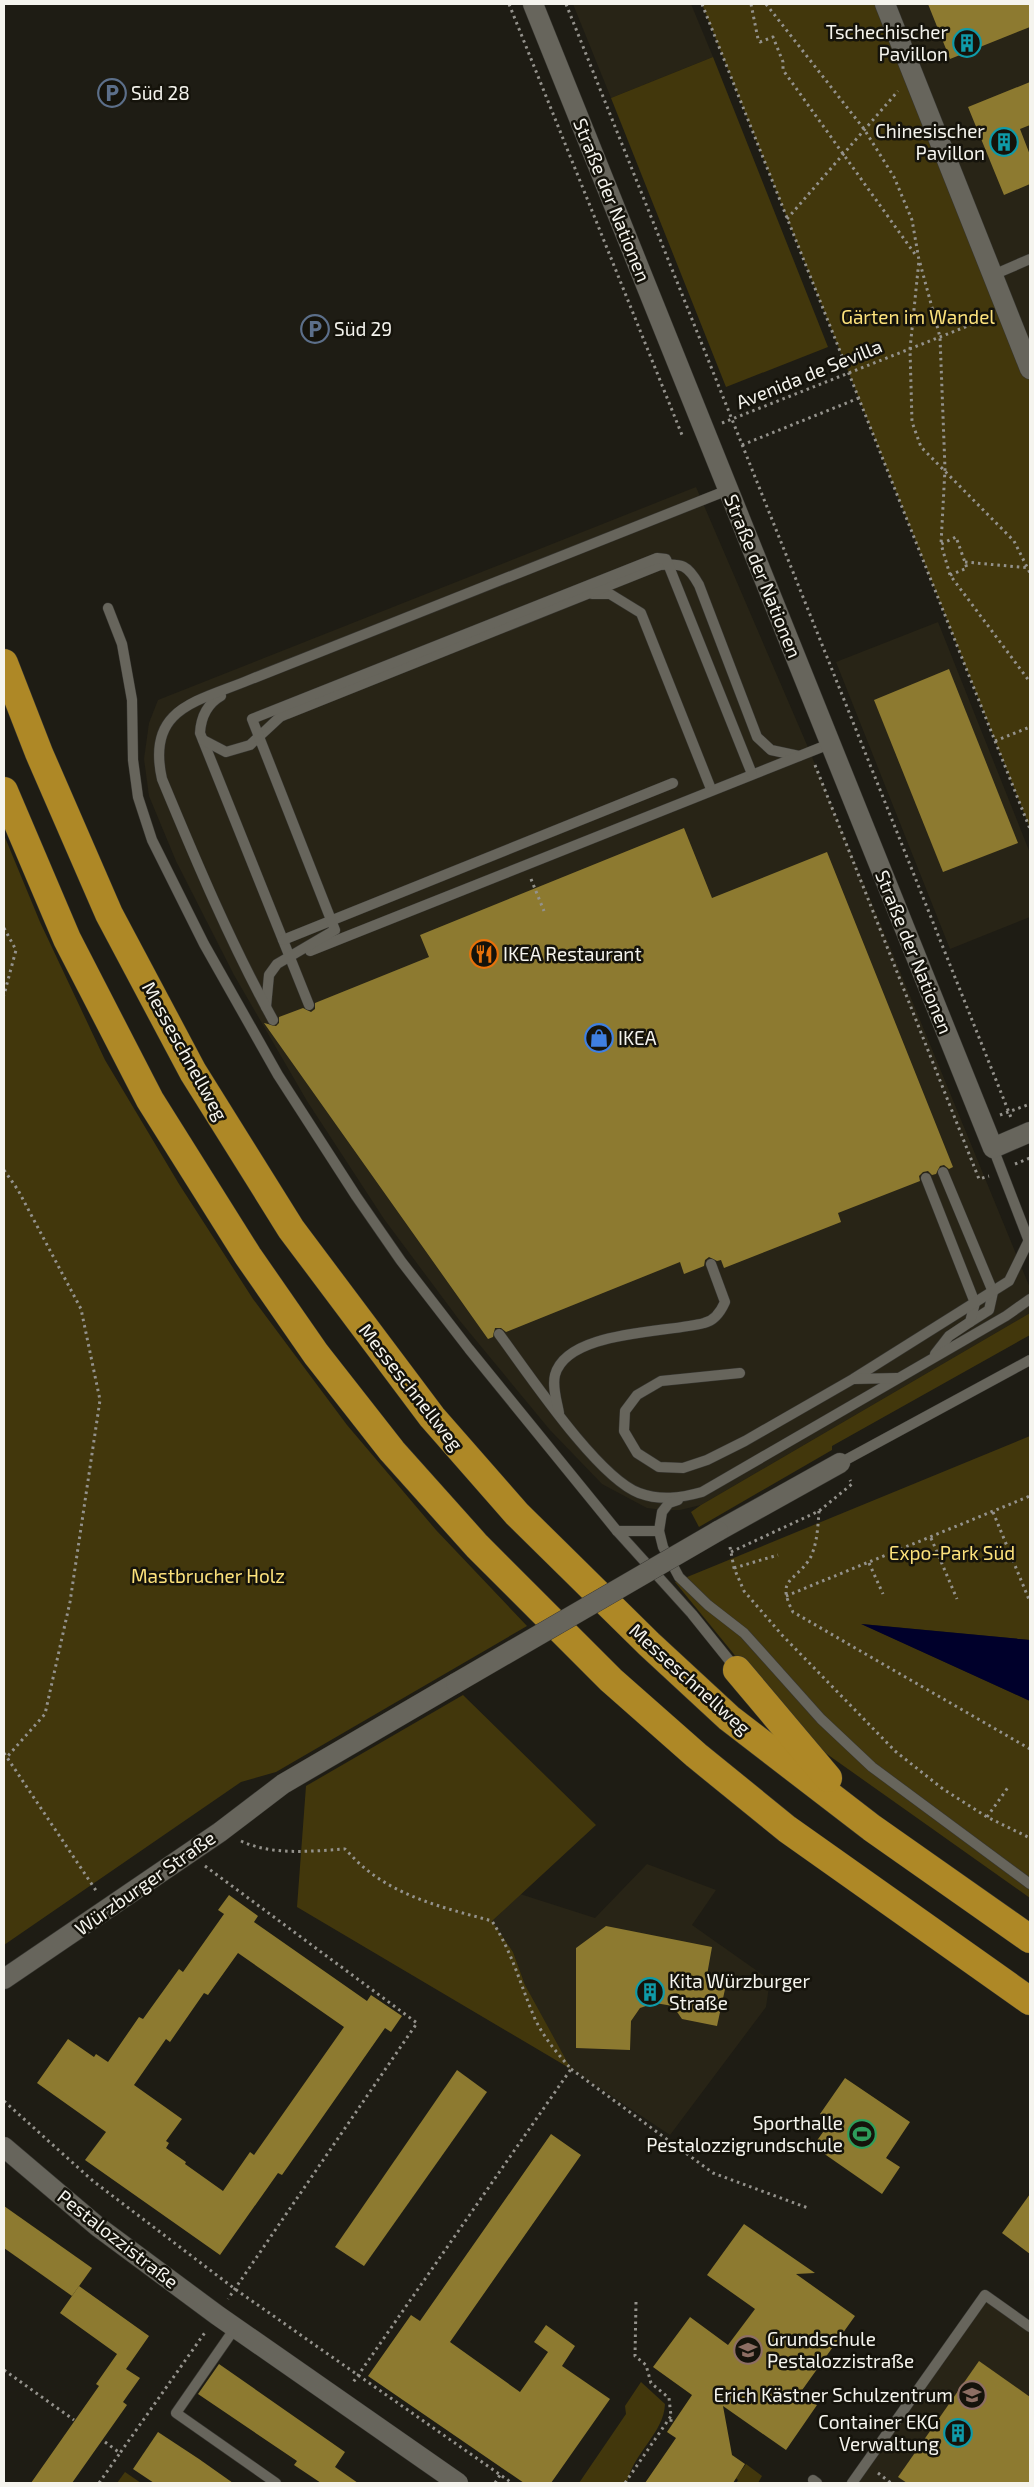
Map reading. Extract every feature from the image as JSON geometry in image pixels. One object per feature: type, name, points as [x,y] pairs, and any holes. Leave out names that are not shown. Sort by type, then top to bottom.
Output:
[{"type":"highway","name":"Messeschnellweg","points":[[4,663],[39,753],[110,914],[193,1072],[291,1229],[432,1417],[517,1514],[649,1644],[729,1718],[872,1828],[1030,1940]]},
{"type":"highway","points":[[4,791],[67,939],[150,1100],[248,1256],[316,1354],[392,1451],[477,1546],[611,1680],[696,1755],[787,1829],[1030,2001]]},
{"type":"highway","points":[[738,1670],[798,1745],[872,1828]]},
{"type":"street","name":"Straße der Nationen","points":[[533,4],[704,431],[832,743],[993,1148]]},
{"type":"street","points":[[885,4],[1030,369]]},
{"type":"street","points":[[993,1148],[1030,1132]]},
{"type":"street","name":"Würzburger Straße","points":[[4,1979],[220,1832],[283,1784],[722,1529],[840,1463]]},
{"type":"street","name":"Pestalozzistraße","points":[[4,2147],[97,2226],[217,2315],[458,2483]]},
{"type":"lane","points":[[994,275],[1030,259]]},
{"type":"lane","points":[[273,1020],[244,969],[215,906],[162,779],[158,759],[160,737],[170,718],[186,706],[249,680],[728,490]]},
{"type":"lane","points":[[266,1007],[269,975],[277,964],[335,930],[252,719],[657,558],[666,559],[752,774]]},
{"type":"lane","points":[[203,740],[226,752],[250,745],[280,717],[287,714],[660,565],[677,563],[693,574],[700,584],[757,736],[772,750],[799,756]]},
{"type":"lane","points":[[586,594],[610,594],[641,613],[711,790]]},
{"type":"lane","points":[[108,608],[122,644],[130,689],[133,760],[141,806],[152,840],[236,1003],[312,1128],[401,1261],[469,1349],[617,1531],[692,1614],[738,1670]]},
{"type":"lane","points":[[249,680],[211,702],[200,720],[200,733],[309,1005]]},
{"type":"lane","points":[[290,959],[832,743]]},
{"type":"lane","points":[[283,940],[673,783]]},
{"type":"lane","points":[[740,1373],[661,1381],[637,1394],[625,1411],[624,1431],[637,1453],[659,1467],[683,1468],[707,1460],[853,1379],[1010,1281],[1030,1242],[993,1148]]},
{"type":"lane","points":[[931,1359],[949,1336],[988,1310],[994,1292],[944,1172]]},
{"type":"lane","points":[[926,1178],[976,1303],[970,1322]]},
{"type":"lane","points":[[559,1414],[554,1384],[555,1375],[559,1366],[569,1355],[585,1346],[635,1331],[706,1323],[721,1312],[724,1302],[710,1264]]},
{"type":"lane","points":[[1030,1299],[1014,1311],[702,1492],[669,1504],[662,1512],[659,1531],[663,1547],[679,1577],[708,1605],[744,1633],[820,1720],[872,1767],[1030,1884]]},
{"type":"lane","points":[[499,1334],[559,1414],[606,1471],[638,1492],[660,1498],[682,1498]]},
{"type":"lane","points":[[840,1463],[1030,1360]]},
{"type":"lane","points":[[853,1379],[900,1378]]},
{"type":"lane","points":[[617,1531],[659,1531]]},
{"type":"lane","points":[[852,2483],[985,2295],[1030,2327]]},
{"type":"lane","points":[[235,2328],[176,2413],[276,2483]]},
{"type":"path","points":[[508,4],[686,443]]},
{"type":"path","points":[[566,4],[1009,1112],[1030,1104]]},
{"type":"path","points":[[702,4],[1030,829]]},
{"type":"path","points":[[751,4],[758,39],[760,42],[773,37],[784,62],[782,70],[919,260],[910,349],[912,422],[921,447],[945,469],[1014,541],[1030,573]]},
{"type":"path","points":[[766,4],[864,129],[894,177],[912,220],[919,260],[940,337],[945,469],[941,544],[950,575],[1030,682]]},
{"type":"path","points":[[787,219],[913,74]]},
{"type":"path","name":"Avenida de Sevilla","points":[[704,431],[1008,310]]},
{"type":"path","points":[[742,445],[859,398]]},
{"type":"path","points":[[941,544],[956,537],[967,568],[950,575]]},
{"type":"path","points":[[965,562],[1029,568]]},
{"type":"path","points":[[995,741],[1030,727]]},
{"type":"path","points":[[810,752],[979,1180]]},
{"type":"path","points":[[4,928],[16,950],[4,994]]},
{"type":"path","points":[[1030,1158],[1028,1159],[1030,1164]]},
{"type":"path","points":[[4,1170],[18,1190],[82,1309],[100,1400],[70,1602],[45,1714],[5,1755],[108,1910]]},
{"type":"path","points":[[785,1596],[1030,1496]]},
{"type":"path","points":[[731,1552],[819,1511],[817,1534],[809,1560],[789,1578],[785,1596],[793,1612],[1030,1748]]},
{"type":"path","points":[[993,1512],[1030,1602]]},
{"type":"path","points":[[722,1529],[731,1552],[734,1568],[744,1591],[782,1635],[895,1751],[942,1789],[987,1817],[1030,1838]]},
{"type":"path","points":[[931,1538],[957,1599]]},
{"type":"path","points":[[734,1568],[778,1555]]},
{"type":"path","points":[[869,1563],[883,1594]]},
{"type":"path","points":[[987,1817],[1009,1786]]},
{"type":"path","points":[[220,1832],[256,1849],[298,1851],[345,1849],[367,1871],[420,1901],[492,1921],[508,1946],[536,2021],[552,2047],[571,2069],[713,2173],[808,2208]]},
{"type":"path","points":[[99,2483],[418,2023],[204,1866],[192,1850]]},
{"type":"path","points":[[340,2400],[571,2069]]},
{"type":"path","points":[[4,2101],[93,2181],[235,2289],[359,2374],[512,2483]]},
{"type":"path","points":[[636,2302],[636,2356],[646,2365],[650,2383],[670,2398],[671,2425]]},
{"type":"path","points":[[4,2370],[74,2420]]},
{"type":"path","points":[[625,2483],[671,2416]]},
{"type":"path","points":[[105,2442],[120,2453]]},
{"type":"path","points":[[495,2483],[500,2475]]},
{"type":"shaded area","points":[[573,4],[691,4],[713,57],[611,98]]},
{"type":"shaded area","points":[[885,4],[1030,4],[1030,372]]},
{"type":"shaded area","name":"IKEA","points":[[696,487],[810,752],[1030,1288],[1030,1313],[701,1505],[680,1510],[663,1510],[647,1508],[602,1484],[550,1430],[460,1321],[384,1219],[307,1101],[234,975],[176,861],[149,796],[144,759],[149,723],[158,700]]},
{"type":"shaded area","points":[[938,622],[1030,853],[1030,917],[950,949],[836,662]]},
{"type":"shaded area","points":[[647,1864],[716,1890],[692,1925],[770,1980],[766,2007],[670,2135],[571,2069],[547,2029],[525,1985],[513,1952],[492,1921],[520,1894],[595,1918]]},
{"type":"shaded area","name":"Erich Kästner Schulzentrum","points":[[985,2295],[1030,2327],[1030,2483],[852,2483]]},
{"type":"green space","name":"Gärten im Wandel","points":[[702,4],[885,4],[1030,369],[1030,828]]},
{"type":"green space","points":[[713,57],[828,347],[726,387],[611,98]]},
{"type":"green space","name":"Mastbrucher Holz","points":[[4,835],[40,922],[105,1060],[179,1184],[253,1299],[347,1425],[436,1530],[527,1626],[276,1772],[241,1782],[4,1945]]},
{"type":"green space","points":[[1030,1313],[1030,1335],[832,1446],[832,1450],[699,1527],[691,1512],[701,1505]]},
{"type":"green space","name":"Expo-Park Süd","points":[[1030,1436],[1030,1640],[862,1624],[1030,1701],[1030,1898],[800,1735],[675,1582]]},
{"type":"green space","points":[[463,1695],[596,1825],[492,1921],[513,1952],[525,1985],[571,2069],[297,1907],[306,1786]]},
{"type":"green space","points":[[641,2382],[665,2404],[659,2424],[635,2462],[627,2483],[579,2483],[626,2414],[625,2406]]},
{"type":"green space","points":[[746,2464],[762,2476],[758,2483],[736,2483],[738,2480],[736,2478]]},
{"type":"green space","points":[[125,2472],[141,2483],[117,2483]]},
{"type":"water","points":[[861,1624],[1030,1640],[1030,1701]]},
{"type":"building","name":"Tschechischer Pavillon","points":[[928,4],[1030,4],[1030,27],[950,59]]},
{"type":"building","name":"Chinesischer Pavillon","points":[[1030,82],[1030,125],[1020,129],[1030,155],[1030,184],[1004,195],[968,107]]},
{"type":"building","points":[[949,669],[1018,843],[943,872],[874,700]]},
{"type":"building","points":[[684,828],[712,898],[827,852],[953,1167],[949,1169],[944,1165],[940,1166],[936,1174],[932,1175],[928,1171],[923,1172],[919,1176],[920,1181],[838,1213],[841,1222],[724,1268],[721,1260],[717,1261],[709,1257],[705,1260],[704,1266],[684,1274],[680,1262],[506,1332],[501,1328],[495,1328],[493,1337],[488,1339],[264,1023],[276,1026],[279,1023],[279,1017],[303,1008],[311,1012],[315,1009],[315,1003],[429,957],[420,935]]},
{"type":"building","points":[[229,1895],[258,1916],[254,1922],[367,2001],[371,1995],[402,2016],[391,2032],[385,2028],[282,2175],[278,2173],[220,2255],[85,2160],[106,2132],[37,2083],[68,2039],[94,2057],[96,2054],[108,2062],[139,2017],[143,2019],[179,1969],[183,1972],[224,1914],[218,1910]],"holes":[[[238,1953],[344,2027],[254,2155],[250,2152],[223,2191],[166,2148],[169,2143],[166,2141],[182,2119],[134,2085],[166,2039],[170,2042],[204,1993],[208,1995]]]},
{"type":"building","name":"Kita Würzburger Straße","points":[[606,1926],[712,1947],[707,1975],[727,1980],[717,2026],[682,2019],[673,2006],[655,2003],[640,2008],[631,2021],[630,2050],[576,2048],[576,1948]]},
{"type":"building","points":[[457,2070],[487,2092],[364,2266],[335,2247]]},
{"type":"building","name":"Sporthalle Pestalozzigrundschule","points":[[845,2078],[910,2122],[886,2158],[900,2167],[882,2194],[813,2146],[831,2121],[820,2114]]},
{"type":"building","points":[[551,2134],[581,2155],[450,2342],[520,2392],[548,2352],[534,2342],[546,2325],[575,2346],[562,2366],[610,2399],[551,2483],[524,2483],[368,2376],[411,2315],[420,2321]]},
{"type":"building","points":[[1030,2194],[1030,2254],[1002,2233]]},
{"type":"building","points":[[4,2206],[92,2268],[72,2296],[4,2248]]},
{"type":"building","name":"Grundschule Pestalozzistraße","points":[[744,2224],[815,2273],[796,2274],[855,2316],[800,2393],[817,2405],[786,2450],[723,2406],[732,2455],[745,2464],[733,2483],[645,2483],[676,2438],[667,2432],[692,2395],[653,2367],[690,2317],[728,2345],[755,2309],[707,2275]]},
{"type":"building","points":[[79,2286],[149,2336],[126,2369],[140,2378],[123,2402],[127,2405],[72,2483],[31,2483],[99,2386],[96,2384],[117,2354],[60,2313]]},
{"type":"building","name":"Container EKG Verwaltung","points":[[979,2361],[1030,2397],[1030,2483],[907,2483],[898,2477]]},
{"type":"building","points":[[219,2364],[345,2452],[335,2467],[358,2483],[321,2483],[294,2465],[297,2461],[198,2394]]},
{"type":"building","points":[[158,2432],[233,2483],[154,2483],[133,2469]]},
{"type":"place","name":"Tschechischer Pavillon","points":[[967,43]]},
{"type":"place","name":"Süd 28","points":[[112,93]]},
{"type":"place","name":"Chinesischer Pavillon","points":[[1004,142]]},
{"type":"place","name":"Süd 29","points":[[315,329]]},
{"type":"place","name":"IKEA Restaurant","points":[[484,954]]},
{"type":"place","name":"IKEA","points":[[599,1038]]},
{"type":"place","name":"Kita Würzburger Straße","points":[[650,1992]]},
{"type":"place","name":"Sporthalle Pestalozzigrundschule","points":[[862,2134]]},
{"type":"place","name":"Grundschule Pestalozzistraße","points":[[748,2350]]},
{"type":"place","name":"Erich Kästner Schulzentrum","points":[[972,2395]]},
{"type":"place","name":"Container EKG Verwaltung","points":[[958,2433]]}]
